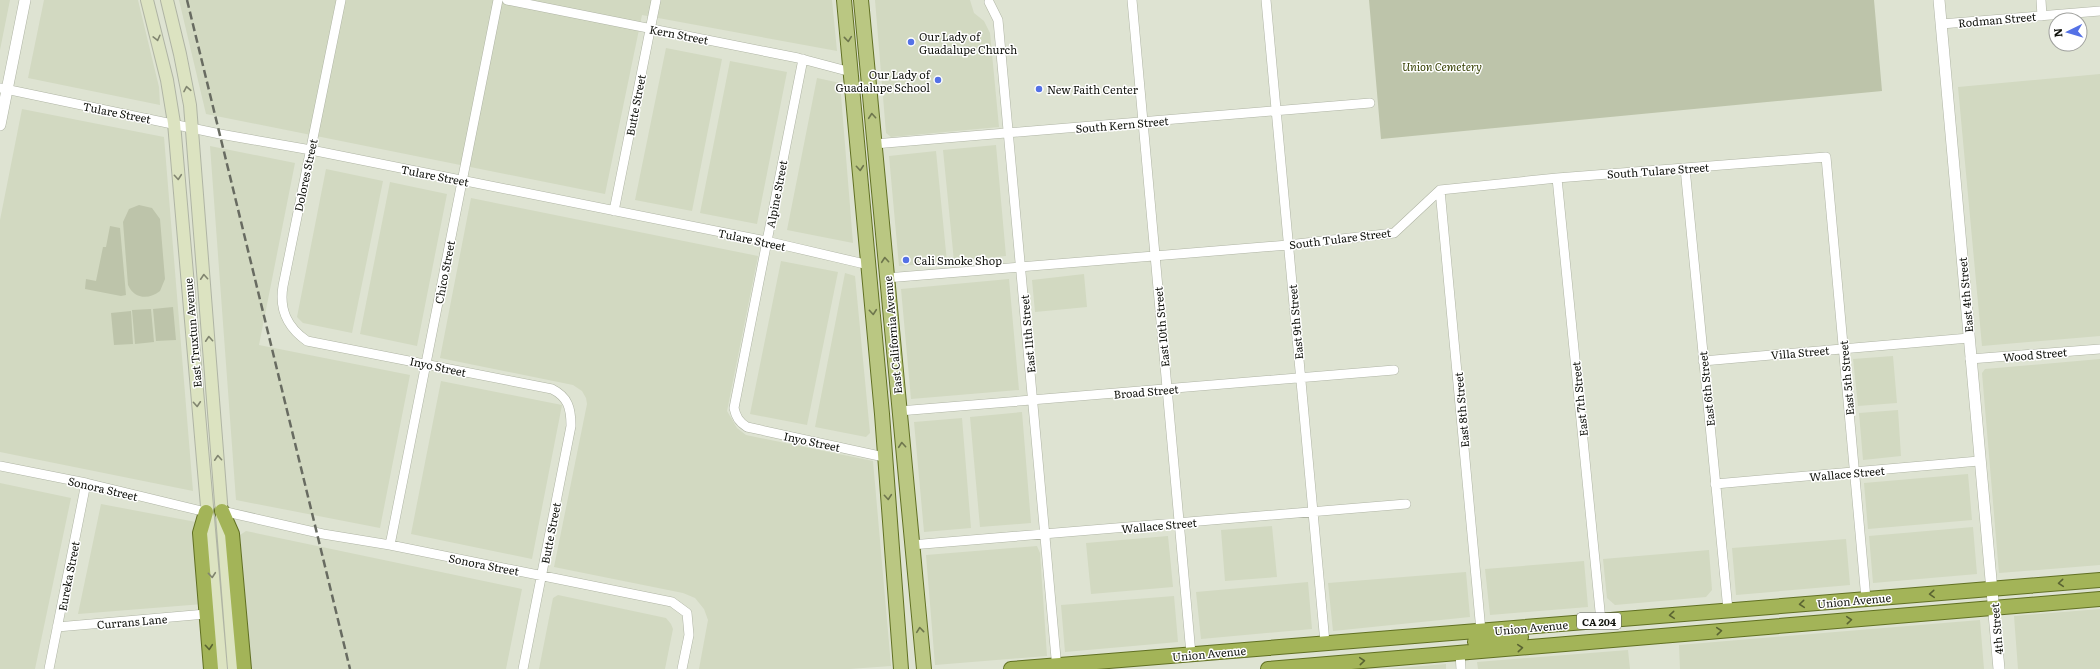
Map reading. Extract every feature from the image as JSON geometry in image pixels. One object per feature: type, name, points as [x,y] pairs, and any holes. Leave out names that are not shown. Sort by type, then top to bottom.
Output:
[{"type":"highway","points":[[222,511],[232,534],[244,669]]},
{"type":"highway","points":[[206,512],[200,533],[211,669]]},
{"type":"highway","name":"Union Avenue","points":[[1011,669],[1057,667],[1191,654],[2100,580]]},
{"type":"highway","name":"Union Avenue","points":[[1268,669],[2100,599]]},
{"type":"highway","points":[[1460,653],[1471,642],[1531,636],[1546,625]]},
{"type":"main road","name":"East Truxtun Avenue","points":[[147,0],[167,80],[174,123],[206,512],[221,669]]},
{"type":"main road","name":"East Truxtun Avenue","points":[[167,0],[180,54],[192,127],[234,669]]},
{"type":"main road","name":"East California Avenue","points":[[844,0],[876,352],[901,669]]},
{"type":"main road","name":"East California Avenue","points":[[861,0],[911,545],[924,669]]},
{"type":"main road","points":[[852,88],[866,137],[868,141],[874,144]]},
{"type":"main road","points":[[868,265],[877,272],[891,328]]},
{"type":"main road","points":[[190,317],[207,316]]},
{"type":"main road","points":[[876,352],[891,406],[893,410],[899,411]]},
{"type":"main road","points":[[201,445],[210,473],[213,505],[222,511]]},
{"type":"main road","points":[[884,457],[893,459],[898,502],[908,513]]},
{"type":"main road","points":[[206,512],[212,515],[215,522],[226,569]]},
{"type":"street","points":[[0,125],[4,89],[25,0]]},
{"type":"street","name":"Dolores Street","points":[[307,341],[297,334],[284,315],[281,295],[341,0]]},
{"type":"street","name":"Chico Street","points":[[390,545],[498,0]]},
{"type":"street","name":"Kern Street","points":[[507,0],[803,59],[851,72]]},
{"type":"street","name":"Butte Street","points":[[614,211],[656,0]]},
{"type":"street","name":"East 10th Street","points":[[1132,0],[1191,654]]},
{"type":"street","name":"East 9th Street","points":[[1266,0],[1325,643]]},
{"type":"street","name":"East 4th Street","points":[[1939,0],[1989,575],[1993,589]]},
{"type":"street","points":[[2041,0],[2042,16]]},
{"type":"street","name":"East 11th Street","points":[[989,2],[998,20],[1057,667]]},
{"type":"street","name":"Rodman Street","points":[[1941,24],[2100,11]]},
{"type":"street","name":"Alpine Street","points":[[740,423],[734,408],[803,59]]},
{"type":"street","name":"Tulare Street","points":[[4,89],[766,241],[868,265]]},
{"type":"street","name":"South Kern Street","points":[[874,144],[1370,103]]},
{"type":"street","name":"South Tulare Street","points":[[886,278],[1288,245],[1394,233],[1440,190],[1557,178],[1826,157]]},
{"type":"street","name":"East 5th Street","points":[[1826,157],[1866,599]]},
{"type":"street","name":"East 6th Street","points":[[1685,168],[1728,610]]},
{"type":"street","name":"East 7th Street","points":[[1557,178],[1601,621]]},
{"type":"street","name":"East 8th Street","points":[[1440,190],[1481,631]]},
{"type":"street","name":"Villa Street","points":[[1703,361],[1969,338]]},
{"type":"street","name":"Inyo Street","points":[[307,341],[426,363],[552,389],[565,398]]},
{"type":"street","name":"Wood Street","points":[[1970,359],[2100,348]]},
{"type":"street","name":"Broad Street","points":[[899,411],[1394,370]]},
{"type":"street","name":"Butte Street","points":[[523,669],[571,426],[570,406],[565,398]]},
{"type":"street","name":"Inyo Street","points":[[740,423],[756,429],[884,457]]},
{"type":"street","name":"Wallace Street","points":[[1715,484],[1979,462]]},
{"type":"street","name":"Sonora Street","points":[[0,466],[86,483],[206,512]]},
{"type":"street","name":"Eureka Street","points":[[49,669],[86,483]]},
{"type":"street","name":"Wallace Street","points":[[911,545],[1406,504]]},
{"type":"street","name":"Sonora Street","points":[[222,511],[323,534],[390,545],[672,602],[687,613],[689,635],[682,669]]},
{"type":"street","name":"4th Street","points":[[1993,589],[1999,669]]},
{"type":"street","name":"Currans Lane","points":[[57,627],[206,614]]},
{"type":"street","points":[[1460,653],[1461,669]]},
{"type":"shaded area","points":[[0,0],[10,0],[0,50]]},
{"type":"shaded area","points":[[44,0],[138,0],[159,87],[160,105],[28,78]]},
{"type":"shaded area","points":[[179,0],[832,0],[837,51],[642,15],[605,194],[206,114]]},
{"type":"shaded area","name":"Our Lady of Guadalupe School","points":[[875,0],[970,0],[974,13],[984,21],[990,33],[999,127],[891,137],[886,133]]},
{"type":"shaded area","points":[[666,48],[722,59],[692,211],[635,200]]},
{"type":"shaded area","points":[[730,61],[787,72],[757,224],[700,213]]},
{"type":"shaded area","points":[[2100,74],[2100,336],[1982,346],[1958,87]]},
{"type":"shaded area","points":[[817,78],[840,83],[853,243],[787,230]]},
{"type":"shaded area","points":[[22,109],[164,137],[193,491],[0,452],[0,220]]},
{"type":"shaded area","points":[[996,145],[1006,256],[954,261],[943,150]]},
{"type":"shaded area","points":[[210,146],[295,163],[259,345],[410,375],[380,528],[236,500]]},
{"type":"shaded area","points":[[936,151],[947,262],[899,266],[889,156]]},
{"type":"shaded area","points":[[326,169],[383,181],[352,333],[303,323],[297,317]]},
{"type":"shaded area","points":[[390,182],[447,194],[417,346],[360,334]]},
{"type":"shaded area","points":[[471,198],[758,256],[727,411],[737,428],[746,435],[873,461],[891,666],[849,669],[699,669],[708,620],[704,609],[695,598],[683,593],[554,567],[587,404],[586,398],[582,391],[573,385],[440,358]]},
{"type":"shaded area","points":[[781,261],[838,272],[807,425],[750,414]]},
{"type":"shaded area","points":[[845,273],[855,276],[870,433],[866,437],[815,427]]},
{"type":"shaded area","points":[[1084,274],[1087,307],[1035,312],[1032,280]]},
{"type":"shaded area","points":[[1009,279],[1019,390],[911,399],[901,289]]},
{"type":"shaded area","points":[[1893,356],[1897,403],[1858,406],[1853,359]]},
{"type":"shaded area","points":[[2100,359],[2100,565],[1999,573],[1982,373],[1985,369]]},
{"type":"shaded area","points":[[441,381],[562,405],[532,559],[411,534]]},
{"type":"shaded area","points":[[1898,410],[1901,456],[1863,460],[1859,413]]},
{"type":"shaded area","points":[[1022,412],[1031,523],[980,527],[970,417]]},
{"type":"shaded area","points":[[962,418],[971,528],[924,532],[914,422]]},
{"type":"shaded area","points":[[1968,474],[1972,520],[1868,529],[1864,483]]},
{"type":"shaded area","points":[[0,483],[71,498],[35,669],[0,669]]},
{"type":"shaded area","points":[[101,504],[196,522],[203,604],[78,614]]},
{"type":"shaded area","points":[[1272,526],[1277,577],[1225,581],[1221,530]]},
{"type":"shaded area","points":[[1973,527],[1977,574],[1873,583],[1869,536]]},
{"type":"shaded area","points":[[246,531],[522,589],[506,669],[250,669],[240,535]]},
{"type":"shaded area","points":[[1168,536],[1173,587],[1091,594],[1086,543]]},
{"type":"shaded area","points":[[1846,539],[1850,585],[1736,595],[1732,548]]},
{"type":"shaded area","points":[[1037,546],[1040,553],[1047,656],[935,665],[926,555]]},
{"type":"shaded area","points":[[1709,550],[1712,590],[1706,597],[1615,605],[1607,598],[1603,559]]},
{"type":"shaded area","points":[[1584,561],[1588,607],[1490,615],[1485,569]]},
{"type":"shaded area","points":[[1466,572],[1470,617],[1333,631],[1328,583]]},
{"type":"shaded area","points":[[1308,582],[1312,629],[1201,639],[1196,592]]},
{"type":"shaded area","points":[[558,595],[666,618],[673,629],[665,669],[539,669],[553,598]]},
{"type":"shaded area","points":[[1174,596],[1178,642],[1065,652],[1061,605]]},
{"type":"shaded area","points":[[2100,609],[2100,669],[2018,669],[2014,616]]},
{"type":"shaded area","points":[[1980,620],[1984,669],[1680,669],[1679,645]]},
{"type":"shaded area","points":[[1628,650],[1630,669],[1478,669],[1477,662]]},
{"type":"shaded area","points":[[1446,664],[1446,669],[1388,669]]},
{"type":"green space","name":"Union Cemetery","points":[[1369,0],[1874,0],[1882,91],[1381,139]]},
{"type":"green space","points":[[139,205],[152,208],[160,219],[165,279],[160,291],[147,297],[142,297],[134,293],[128,285],[123,222],[129,209]]},
{"type":"green space","points":[[110,226],[120,228],[126,295],[121,296],[85,289],[86,279],[96,281],[103,247],[106,247]]},
{"type":"green space","points":[[173,307],[176,340],[156,341],[153,309]]},
{"type":"green space","points":[[151,309],[154,342],[135,344],[132,310]]},
{"type":"green space","points":[[131,311],[133,344],[114,345],[111,313]]},
{"type":"railway","points":[[187,0],[350,669]]},
{"type":"place","name":"Our Lady of Guadalupe Church","points":[[911,42]]},
{"type":"place","name":"Our Lady of Guadalupe School","points":[[938,80]]},
{"type":"place","name":"New Faith Center","points":[[1039,89]]},
{"type":"place","name":"Cali Smoke Shop","points":[[906,260]]}]
